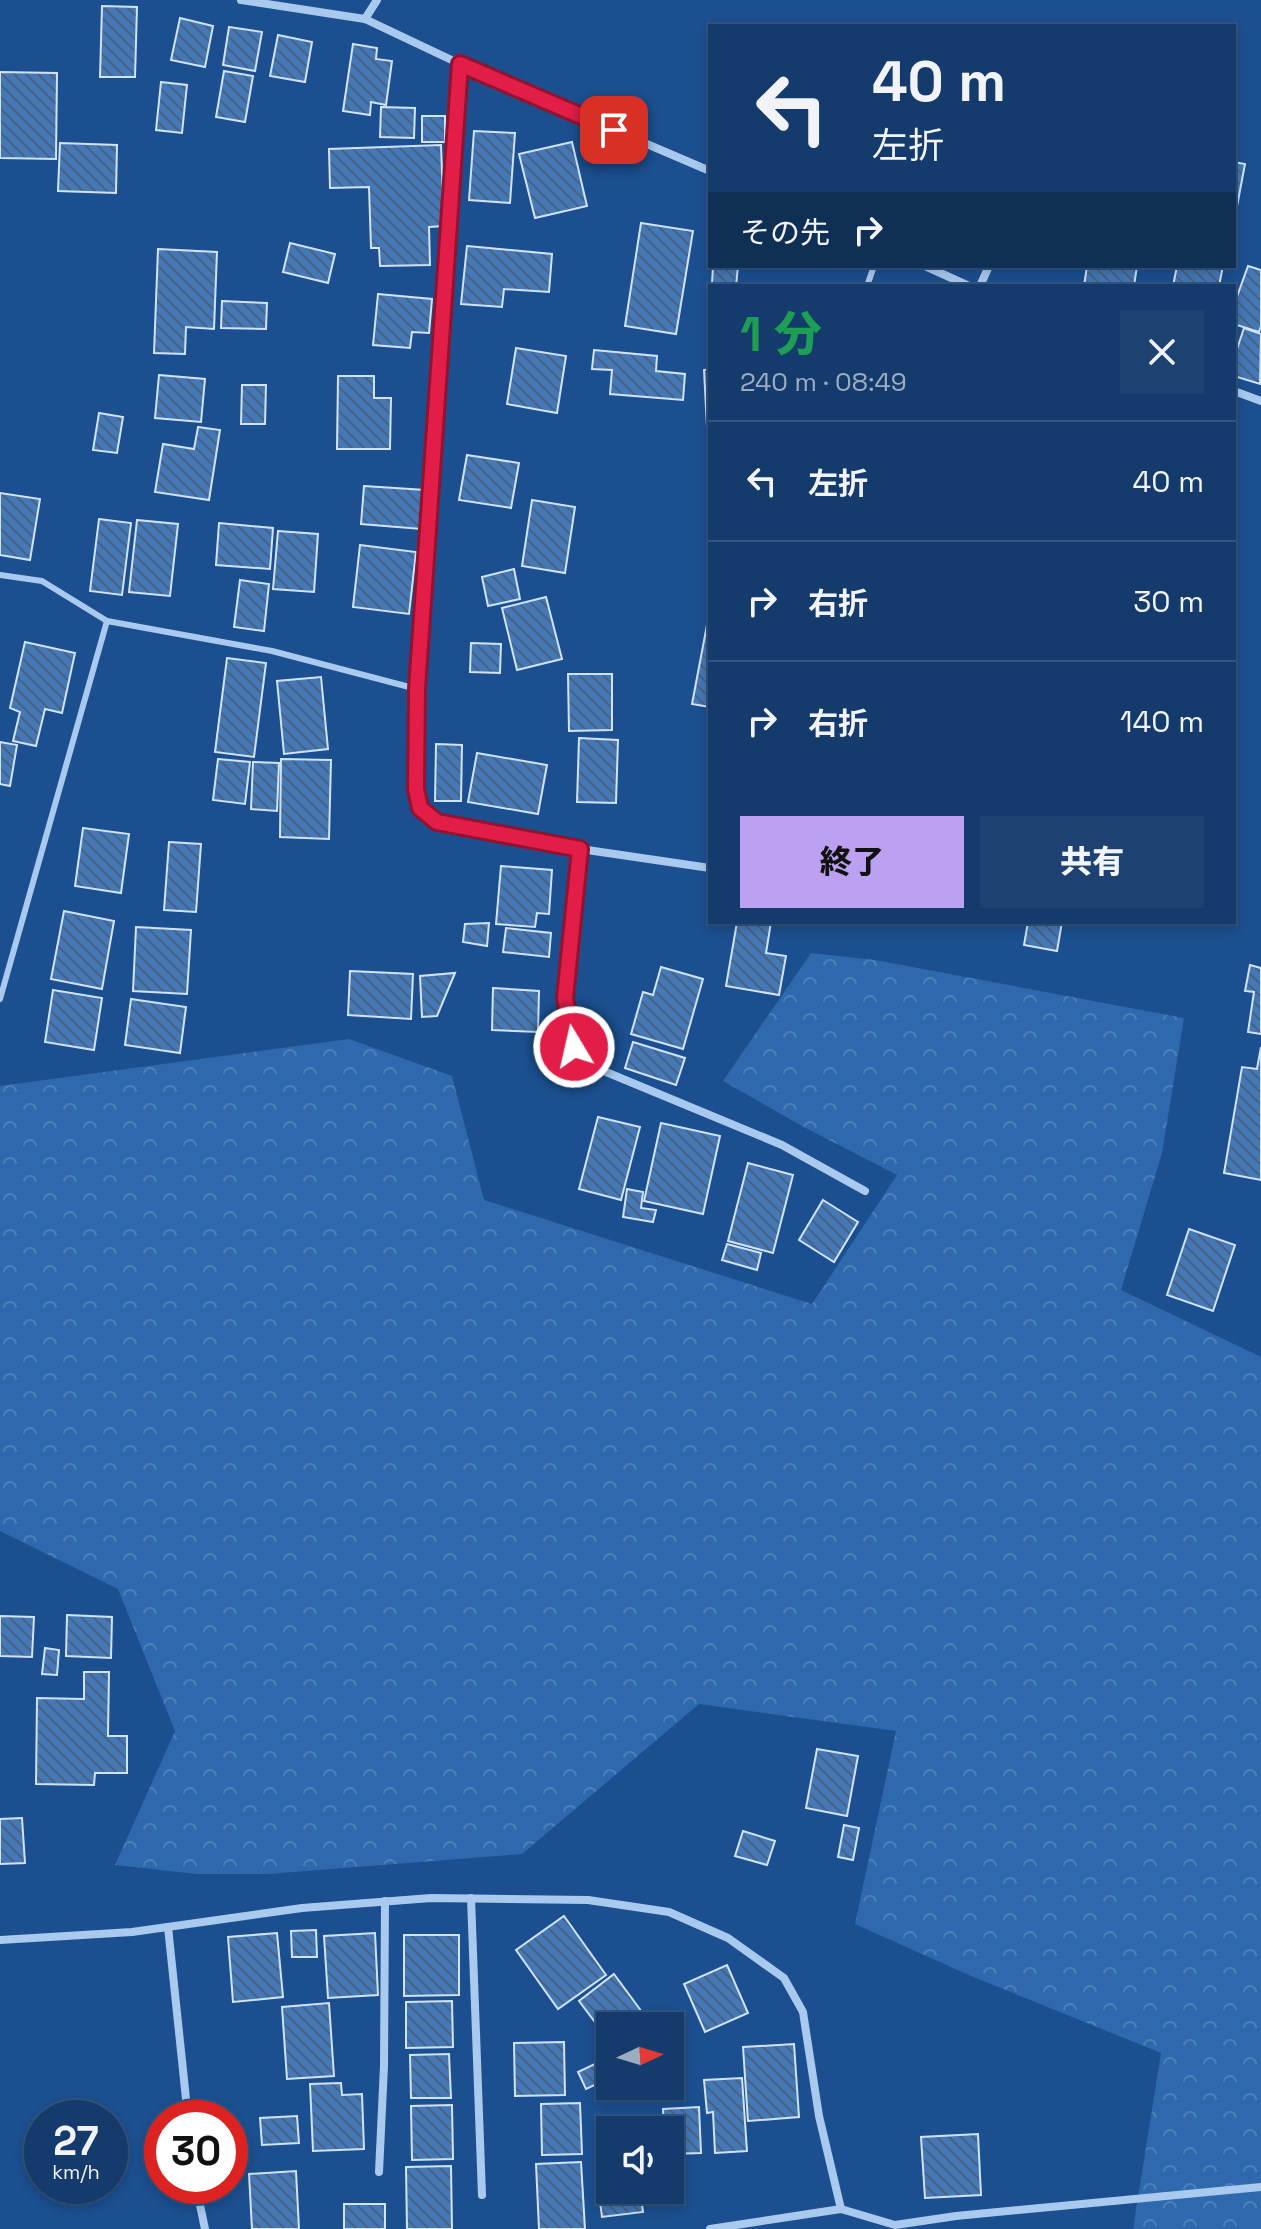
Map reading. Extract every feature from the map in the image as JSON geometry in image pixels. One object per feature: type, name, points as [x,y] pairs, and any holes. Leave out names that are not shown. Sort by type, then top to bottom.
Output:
[{"type":"street","points":[[241,0],[365,19],[460,64],[708,170]]},
{"type":"street","points":[[365,19],[377,0]]},
{"type":"street","points":[[929,268],[965,284]]},
{"type":"street","points":[[1236,392],[1261,401]]},
{"type":"street","points":[[417,689],[416,789],[420,808],[437,822],[580,849],[708,868]]},
{"type":"street","points":[[580,849],[565,998],[574,1047],[594,1067],[782,1145],[865,1191]]},
{"type":"street","points":[[0,1940],[46,1939],[168,1927],[302,1908],[431,1898],[588,1900],[669,1912],[728,1938],[784,1978],[803,2012],[819,2116],[841,2209]]},
{"type":"street","points":[[471,1898],[482,2195]]},
{"type":"street","points":[[379,2172],[384,2066],[385,1901]]},
{"type":"street","points":[[168,1927],[186,2100]]},
{"type":"street","points":[[710,2229],[841,2209],[895,2225],[956,2216],[1261,2187]]},
{"type":"street","points":[[200,2204],[205,2229]]},
{"type":"lane","points":[[0,575],[42,581],[107,621],[272,651],[417,689],[460,64]]},
{"type":"lane","points":[[0,999],[107,621]]},
{"type":"green space","points":[[811,953],[875,960],[1184,1018],[1162,1153],[1121,1290],[1261,1357],[1261,2229],[1133,2229],[1161,2053],[971,1976],[855,1924],[896,1731],[699,1704],[522,1854],[268,1874],[197,1874],[115,1865],[175,1731],[118,1589],[0,1531],[0,1086],[349,1039],[452,1076],[484,1200],[812,1304],[897,1175],[723,1081]]},
{"type":"building","points":[[102,6],[137,7],[135,77],[100,77]]},
{"type":"building","points":[[180,18],[213,26],[205,67],[171,60]]},
{"type":"building","points":[[229,27],[262,32],[255,71],[223,65]]},
{"type":"building","points":[[278,35],[312,42],[305,82],[270,76]]},
{"type":"building","points":[[353,44],[377,48],[376,59],[392,61],[386,105],[371,102],[370,115],[343,111]]},
{"type":"building","points":[[224,71],[253,76],[245,122],[216,117]]},
{"type":"building","points":[[0,72],[57,73],[56,159],[0,158]]},
{"type":"building","points":[[161,82],[187,85],[182,133],[156,130]]},
{"type":"building","points":[[381,107],[415,108],[414,138],[380,137]]},
{"type":"building","points":[[422,116],[445,116],[445,142],[422,142]]},
{"type":"building","points":[[474,131],[515,133],[510,203],[469,200]]},
{"type":"building","points":[[572,142],[587,206],[535,218],[519,154]]},
{"type":"building","points":[[60,143],[117,145],[116,193],[58,191]]},
{"type":"building","points":[[441,145],[444,226],[429,227],[430,265],[380,266],[379,248],[371,248],[369,187],[330,188],[329,149]]},
{"type":"building","points":[[1236,162],[1245,164],[1236,211]]},
{"type":"building","points":[[641,223],[693,231],[676,334],[625,326]]},
{"type":"building","points":[[290,243],[335,254],[328,283],[283,272]]},
{"type":"building","points":[[467,246],[552,254],[549,292],[504,289],[502,307],[461,304]]},
{"type":"building","points":[[158,249],[217,252],[214,329],[186,327],[185,354],[154,353]]},
{"type":"building","points":[[1248,266],[1261,270],[1259,332],[1237,325],[1236,328],[1236,299]]},
{"type":"building","points":[[713,268],[738,268],[736,284],[712,284]]},
{"type":"building","points":[[1087,268],[1137,268],[1134,284],[1084,284]]},
{"type":"building","points":[[1177,268],[1223,268],[1219,284],[1173,284]]},
{"type":"building","points":[[378,294],[432,299],[429,333],[412,332],[410,348],[373,345]]},
{"type":"building","points":[[222,301],[267,303],[266,329],[221,328]]},
{"type":"building","points":[[1244,328],[1261,334],[1260,384],[1236,377],[1236,352]]},
{"type":"building","points":[[516,348],[566,356],[557,413],[507,404]]},
{"type":"building","points":[[594,350],[657,356],[656,371],[685,374],[683,400],[610,394],[612,370],[592,369]]},
{"type":"building","points":[[708,369],[708,446],[704,370]]},
{"type":"building","points":[[159,375],[205,379],[201,422],[155,418]]},
{"type":"building","points":[[338,376],[374,376],[374,398],[391,398],[390,449],[337,449]]},
{"type":"building","points":[[242,385],[266,385],[265,424],[241,424]]},
{"type":"building","points":[[99,413],[123,417],[117,453],[93,450]]},
{"type":"building","points":[[198,427],[220,430],[209,500],[155,492],[163,444],[194,449]]},
{"type":"building","points":[[467,455],[519,463],[511,508],[459,500]]},
{"type":"building","points":[[364,486],[425,490],[421,529],[361,524]]},
{"type":"building","points":[[0,493],[40,499],[30,560],[0,555]]},
{"type":"building","points":[[532,500],[575,507],[565,573],[522,566]]},
{"type":"building","points":[[99,519],[131,523],[122,595],[90,591]]},
{"type":"building","points":[[137,520],[178,524],[170,596],[129,592]]},
{"type":"building","points":[[219,523],[273,528],[270,569],[216,565]]},
{"type":"building","points":[[278,531],[318,534],[314,592],[273,589]]},
{"type":"building","points":[[360,545],[416,552],[409,614],[353,607]]},
{"type":"building","points":[[514,569],[520,599],[488,606],[482,577]]},
{"type":"building","points":[[240,580],[269,584],[264,631],[234,627]]},
{"type":"building","points":[[546,597],[562,659],[517,670],[502,608]]},
{"type":"building","points":[[708,620],[708,707],[692,704]]},
{"type":"building","points":[[25,642],[75,653],[62,713],[45,709],[36,746],[13,741],[20,712],[10,708]]},
{"type":"building","points":[[471,643],[501,644],[500,673],[470,672]]},
{"type":"building","points":[[227,658],[266,663],[254,757],[215,752]]},
{"type":"building","points":[[568,674],[612,674],[612,730],[569,731]]},
{"type":"building","points":[[321,677],[328,749],[284,754],[277,681]]},
{"type":"building","points":[[579,738],[618,740],[616,803],[577,802]]},
{"type":"building","points":[[0,742],[17,745],[10,786],[0,784]]},
{"type":"building","points":[[436,744],[462,745],[461,801],[435,801]]},
{"type":"building","points":[[477,753],[547,765],[538,814],[468,802]]},
{"type":"building","points":[[218,759],[250,762],[245,804],[213,800]]},
{"type":"building","points":[[281,759],[331,760],[329,839],[280,837]]},
{"type":"building","points":[[253,762],[279,763],[277,811],[251,809]]},
{"type":"building","points":[[83,828],[129,834],[121,893],[75,886]]},
{"type":"building","points":[[169,842],[201,844],[196,912],[164,910]]},
{"type":"building","points":[[501,866],[552,870],[549,914],[537,913],[535,927],[496,924]]},
{"type":"building","points":[[64,911],[114,921],[102,989],[51,979]]},
{"type":"building","points":[[489,923],[487,946],[463,942],[465,924]]},
{"type":"building","points":[[737,924],[771,924],[766,953],[786,956],[779,995],[726,986]]},
{"type":"building","points":[[1028,924],[1062,924],[1057,951],[1024,945]]},
{"type":"building","points":[[136,927],[191,930],[187,994],[133,991]]},
{"type":"building","points":[[506,928],[551,933],[549,957],[503,952]]},
{"type":"building","points":[[1250,965],[1261,968],[1261,1034],[1248,1032],[1254,992],[1245,991]]},
{"type":"building","points":[[661,967],[703,979],[683,1049],[631,1034],[643,992],[653,995]]},
{"type":"building","points":[[350,971],[413,974],[411,1019],[348,1015]]},
{"type":"building","points":[[455,973],[437,1016],[422,1017],[420,976]]},
{"type":"building","points":[[493,988],[539,991],[538,1032],[492,1030]]},
{"type":"building","points":[[53,990],[102,998],[94,1050],[45,1042]]},
{"type":"building","points":[[131,999],[186,1007],[180,1053],[125,1045]]},
{"type":"building","points":[[633,1042],[685,1058],[676,1085],[625,1068]]},
{"type":"building","points":[[1261,1047],[1261,1180],[1224,1173],[1242,1067],[1257,1069]]},
{"type":"building","points":[[598,1117],[640,1127],[621,1200],[579,1189]]},
{"type":"building","points":[[661,1123],[720,1136],[703,1214],[644,1201]]},
{"type":"building","points":[[748,1163],[793,1175],[773,1253],[728,1241]]},
{"type":"building","points":[[627,1189],[643,1192],[641,1208],[656,1210],[653,1222],[623,1217]]},
{"type":"building","points":[[823,1200],[858,1222],[834,1262],[799,1240]]},
{"type":"building","points":[[1189,1229],[1235,1245],[1213,1311],[1167,1295]]},
{"type":"building","points":[[727,1244],[761,1253],[757,1270],[722,1260]]},
{"type":"building","points":[[67,1615],[112,1617],[111,1658],[66,1656]]},
{"type":"building","points":[[0,1616],[34,1617],[32,1657],[0,1656]]},
{"type":"building","points":[[45,1648],[59,1650],[57,1675],[42,1674]]},
{"type":"building","points":[[84,1672],[109,1672],[108,1736],[127,1736],[127,1773],[95,1773],[94,1785],[36,1784],[37,1698],[84,1699]]},
{"type":"building","points":[[817,1749],[858,1756],[847,1816],[806,1808]]},
{"type":"building","points":[[22,1818],[25,1863],[0,1864],[0,1819]]},
{"type":"building","points":[[844,1825],[859,1828],[853,1860],[838,1857]]},
{"type":"building","points":[[743,1831],[775,1841],[767,1865],[735,1856]]},
{"type":"building","points":[[564,1916],[606,1975],[558,2009],[516,1950]]},
{"type":"building","points":[[316,1930],[317,1957],[292,1957],[291,1931]]},
{"type":"building","points":[[277,1933],[283,1997],[233,2002],[228,1937]]},
{"type":"building","points":[[375,1933],[378,1995],[328,1998],[324,1936]]},
{"type":"building","points":[[404,1935],[459,1935],[459,1995],[404,1996]]},
{"type":"building","points":[[727,1965],[748,2013],[705,2032],[684,1984]]},
{"type":"building","points":[[614,1974],[642,2012],[596,2012],[596,2023],[579,2001]]},
{"type":"building","points":[[452,2001],[453,2047],[406,2048],[406,2002]]},
{"type":"building","points":[[329,2003],[334,2076],[287,2079],[282,2007]]},
{"type":"building","points":[[564,2042],[565,2095],[515,2096],[514,2043]]},
{"type":"building","points":[[794,2044],[799,2117],[748,2121],[743,2047]]},
{"type":"building","points":[[449,2054],[451,2098],[411,2098],[410,2055]]},
{"type":"building","points":[[596,2063],[596,2084],[586,2089],[578,2072]]},
{"type":"building","points":[[742,2078],[747,2151],[715,2153],[713,2112],[707,2113],[704,2080]]},
{"type":"building","points":[[341,2083],[342,2095],[362,2094],[364,2149],[313,2151],[310,2084]]},
{"type":"building","points":[[580,2103],[582,2154],[542,2155],[541,2104]]},
{"type":"building","points":[[452,2105],[453,2159],[412,2160],[411,2106]]},
{"type":"building","points":[[699,2107],[701,2153],[684,2154],[684,2116],[663,2116],[663,2109]]},
{"type":"building","points":[[297,2116],[299,2143],[262,2145],[260,2118]]},
{"type":"building","points":[[978,2134],[981,2195],[925,2198],[921,2137]]},
{"type":"building","points":[[581,2162],[585,2229],[539,2229],[536,2164]]},
{"type":"building","points":[[451,2166],[452,2229],[407,2229],[406,2167]]},
{"type":"building","points":[[296,2171],[299,2229],[252,2229],[249,2174]]},
{"type":"building","points":[[344,2204],[385,2204],[385,2229],[344,2229]]},
{"type":"building","points":[[600,2204],[642,2204],[643,2212],[602,2217]]},
{"type":"route","points":[[574,1047],[565,998],[580,849],[437,822],[420,808],[416,789],[417,689],[460,64],[614,130]]}]
